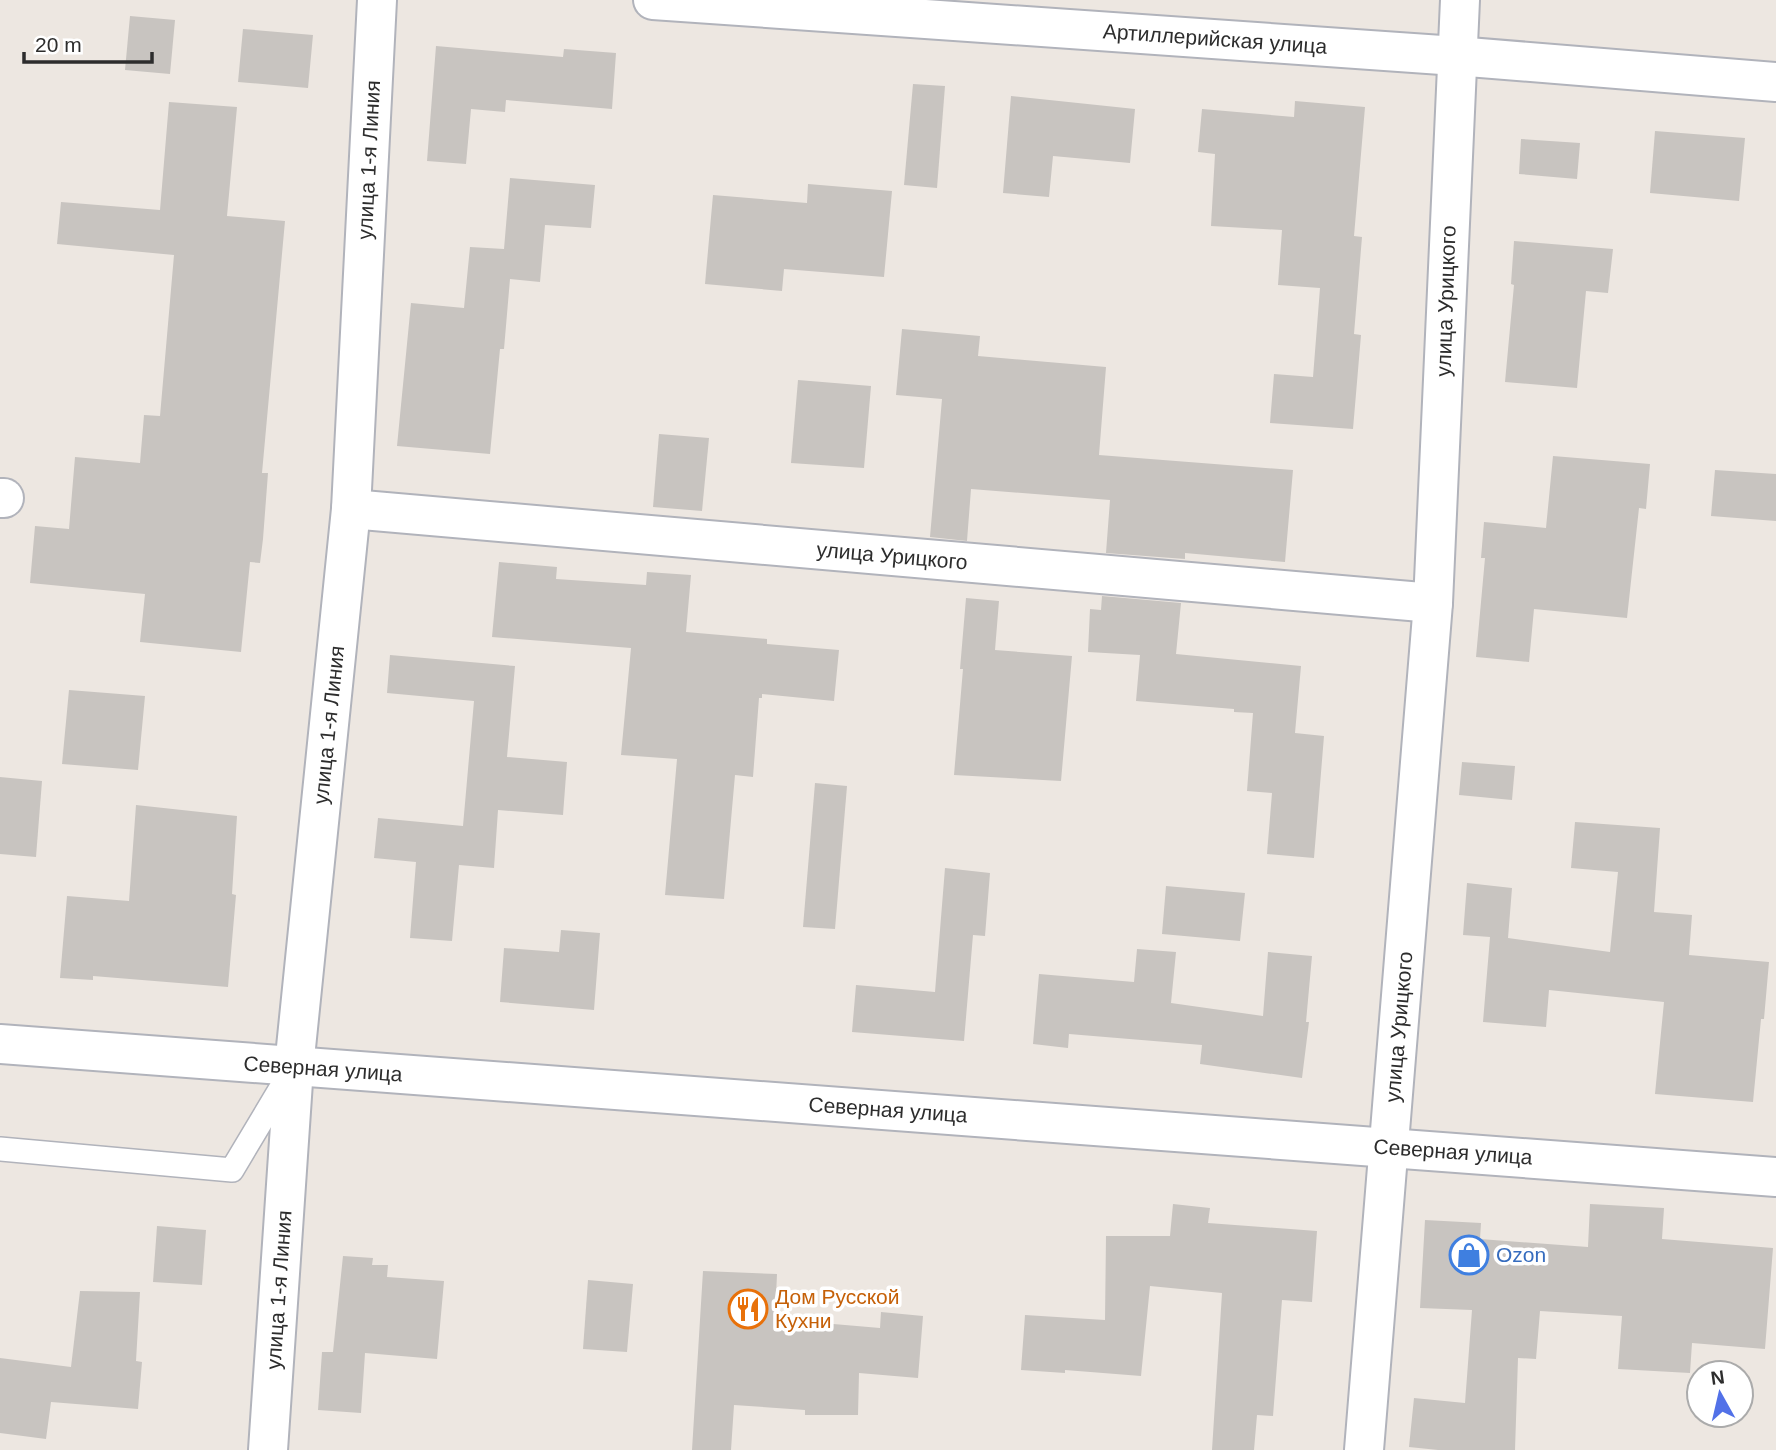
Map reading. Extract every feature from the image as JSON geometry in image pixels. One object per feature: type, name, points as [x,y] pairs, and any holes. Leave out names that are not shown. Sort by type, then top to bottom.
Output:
[{"type":"street","name":"улица 1-я Линия","points":[[268,1450],[294,1067],[351,509],[377,0]]},
{"type":"street","name":"Артиллерийская улица","points":[[653,0],[1456,56],[1776,82]]},
{"type":"street","name":"улица Урицкого","points":[[1364,1450],[1433,603],[1460,0]]},
{"type":"street","name":"улица Урицкого","points":[[351,509],[1433,603]]},
{"type":"street","name":"Северная улица","points":[[0,1044],[1776,1177]]},
{"type":"lane","points":[[0,1149],[232,1170],[294,1067]]},
{"type":"building","points":[[130,16],[175,20],[170,74],[125,70]]},
{"type":"building","points":[[243,29],[313,35],[308,88],[238,82]]},
{"type":"building","points":[[436,46],[563,57],[564,49],[616,53],[612,109],[506,100],[505,112],[471,109],[466,164],[427,161]]},
{"type":"building","points":[[913,84],[945,86],[937,188],[904,185]]},
{"type":"building","points":[[1011,96],[1135,109],[1130,163],[1053,156],[1049,197],[1003,193]]},
{"type":"building","points":[[1295,101],[1365,107],[1354,236],[1362,237],[1354,334],[1361,335],[1353,429],[1270,423],[1274,374],[1313,377],[1320,288],[1278,285],[1282,230],[1211,226],[1215,154],[1198,152],[1202,109],[1294,117]]},
{"type":"building","points":[[169,102],[237,107],[227,216],[285,221],[262,473],[268,473],[263,539],[260,563],[250,562],[241,652],[140,642],[145,594],[30,583],[35,526],[69,529],[75,457],[140,463],[144,415],[160,416],[174,255],[57,244],[61,202],[160,210]]},
{"type":"building","points":[[1655,131],[1745,138],[1739,201],[1650,193]]},
{"type":"building","points":[[1521,139],[1580,143],[1577,179],[1519,174]]},
{"type":"building","points":[[510,178],[595,185],[591,228],[545,225],[540,282],[510,279],[490,454],[397,446],[411,303],[464,308],[470,247],[504,249]]},
{"type":"building","points":[[808,184],[892,191],[884,277],[784,269],[782,291],[705,284],[713,195],[807,203]]},
{"type":"building","points":[[1514,241],[1613,249],[1608,293],[1586,291],[1577,388],[1505,382],[1514,285],[1511,284]]},
{"type":"building","points":[[902,329],[980,336],[978,356],[1106,367],[1099,455],[1293,470],[1285,562],[1185,553],[1185,559],[1106,553],[1110,500],[971,489],[967,541],[930,537],[942,399],[896,395]]},
{"type":"building","points":[[798,380],[871,386],[864,468],[791,463]]},
{"type":"building","points":[[659,434],[709,438],[702,511],[653,507]]},
{"type":"building","points":[[1553,456],[1650,464],[1646,509],[1639,508],[1627,618],[1534,609],[1529,662],[1476,657],[1485,558],[1481,558],[1484,522],[1546,528]]},
{"type":"building","points":[[1715,470],[1776,474],[1776,521],[1711,516]]},
{"type":"building","points":[[499,562],[557,567],[556,579],[646,585],[647,572],[691,575],[686,632],[767,639],[767,644],[839,650],[834,701],[762,694],[762,698],[759,698],[753,777],[735,775],[724,899],[665,895],[677,759],[621,755],[631,648],[492,637]]},
{"type":"building","points":[[1102,596],[1181,603],[1176,654],[1301,666],[1295,733],[1324,736],[1314,858],[1267,854],[1272,793],[1247,791],[1253,713],[1136,701],[1140,655],[1088,652],[1090,609],[1101,610]]},
{"type":"building","points":[[966,598],[999,601],[995,650],[1072,656],[1061,781],[954,775]]},
{"type":"building","points":[[390,655],[515,666],[507,757],[567,762],[563,815],[498,810],[494,868],[459,865],[452,941],[410,938],[416,862],[374,858],[378,818],[463,826],[474,701],[387,693]]},
{"type":"building","points":[[69,690],[145,696],[138,770],[62,764]]},
{"type":"building","points":[[1462,762],[1515,766],[1512,800],[1459,795]]},
{"type":"building","points":[[0,777],[42,781],[36,857],[0,854]]},
{"type":"building","points":[[815,783],[847,786],[835,929],[803,927]]},
{"type":"building","points":[[136,805],[237,816],[232,894],[236,895],[228,987],[93,976],[93,980],[60,978],[67,896],[129,901]]},
{"type":"building","points":[[1575,822],[1660,828],[1654,912],[1692,915],[1689,955],[1769,962],[1753,1102],[1655,1094],[1664,1002],[1549,990],[1546,1027],[1483,1022],[1490,937],[1463,935],[1467,883],[1512,888],[1508,938],[1610,952],[1618,872],[1571,868]]},
{"type":"building","points":[[945,868],[990,873],[985,936],[973,935],[964,1041],[852,1032],[856,985],[935,992]]},
{"type":"building","points":[[1166,886],[1245,893],[1240,941],[1162,934]]},
{"type":"building","points":[[561,930],[600,933],[594,1010],[500,1002],[504,948],[559,952]]},
{"type":"building","points":[[1137,949],[1176,952],[1171,1003],[1263,1016],[1268,952],[1312,956],[1306,1022],[1309,1022],[1302,1078],[1200,1064],[1202,1045],[1069,1034],[1068,1048],[1033,1044],[1039,974],[1134,982]]},
{"type":"building","points":[[1173,1204],[1210,1208],[1208,1223],[1317,1231],[1312,1302],[1282,1300],[1273,1416],[1257,1415],[1254,1450],[1212,1450],[1222,1293],[1150,1286],[1141,1376],[1065,1370],[1065,1373],[1021,1370],[1025,1315],[1105,1320],[1106,1236],[1170,1236]]},
{"type":"building","points":[[1590,1204],[1664,1208],[1662,1239],[1773,1248],[1765,1349],[1692,1343],[1691,1359],[1685,1359],[1685,1373],[1618,1369],[1622,1316],[1540,1311],[1536,1359],[1518,1358],[1515,1450],[1438,1450],[1409,1447],[1414,1398],[1465,1403],[1472,1310],[1420,1308],[1425,1220],[1481,1223],[1480,1239],[1588,1247]]},
{"type":"building","points":[[157,1226],[206,1230],[202,1285],[153,1282]]},
{"type":"building","points":[[343,1256],[373,1258],[372,1265],[388,1265],[387,1277],[444,1281],[437,1359],[365,1353],[361,1413],[318,1410],[322,1352],[333,1352]]},
{"type":"building","points":[[703,1271],[777,1274],[775,1319],[880,1328],[881,1312],[923,1316],[918,1378],[859,1373],[858,1415],[805,1415],[805,1410],[734,1405],[731,1450],[692,1450]]},
{"type":"building","points":[[588,1280],[633,1284],[627,1352],[583,1349]]},
{"type":"building","points":[[80,1291],[140,1292],[136,1361],[142,1362],[138,1409],[51,1402],[46,1439],[0,1433],[0,1358],[71,1367]]},
{"type":"place","name":"Ozon","points":[[1469,1255]]},
{"type":"place","name":"Дом Русской Кухни","points":[[748,1309]]}]
